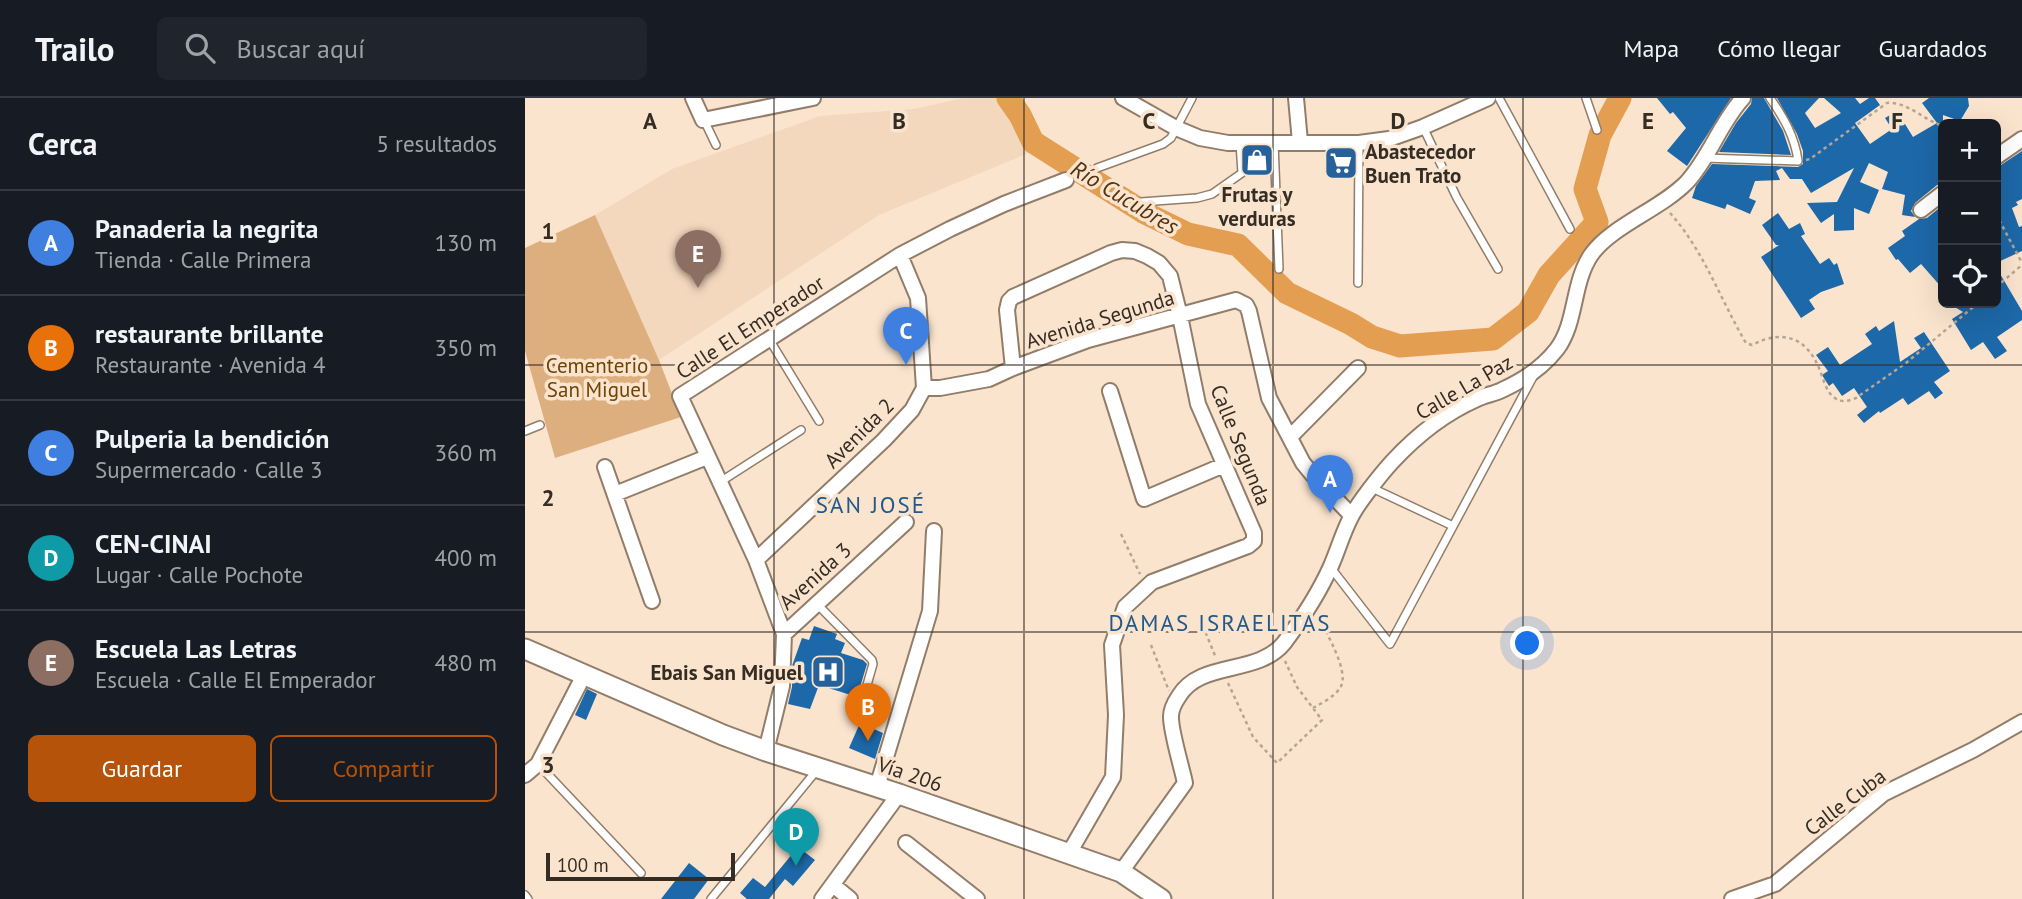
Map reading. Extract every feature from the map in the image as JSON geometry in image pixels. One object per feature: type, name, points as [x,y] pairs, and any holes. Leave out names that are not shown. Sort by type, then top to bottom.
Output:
[{"type":"main road","name":"Vía 206","points":[[525,649],[723,735],[1121,872],[1161,899]]},
{"type":"street","points":[[693,98],[703,120],[813,98]]},
{"type":"street","points":[[1123,98],[1176,128],[1200,138],[1228,143],[1359,143],[1389,139],[1487,98]]},
{"type":"street","points":[[1296,98],[1300,142]]},
{"type":"street","name":"Calle La Paz","points":[[1174,704],[1190,683],[1202,677],[1261,661],[1274,654],[1312,604],[1352,515],[1392,462],[1446,416],[1477,399],[1500,391],[1537,368],[1557,348],[1568,325],[1580,276],[1593,252],[1607,238],[1661,203],[1690,179],[1730,113],[1743,98]]},
{"type":"street","points":[[2001,154],[2022,139]]},
{"type":"street","name":"Calle El Emperador","points":[[766,751],[782,686],[784,634],[756,560],[680,396],[899,255],[1004,204],[1069,180]]},
{"type":"street","points":[[1921,210],[1938,197]]},
{"type":"street","name":"Calle Segunda","points":[[1013,368],[1007,310],[1013,297],[1122,250],[1135,251],[1159,263],[1170,276],[1198,404],[1254,533],[1254,541],[1248,546],[1151,582],[1146,587]]},
{"type":"street","points":[[899,255],[918,298],[924,388]]},
{"type":"street","name":"Avenida Segunda","points":[[924,388],[940,388],[989,379],[1088,340],[1236,300],[1246,305],[1249,311],[1269,398],[1290,437]]},
{"type":"street","points":[[1352,515],[1303,463],[1290,437],[1358,368]]},
{"type":"street","name":"Avenida 2","points":[[756,560],[884,440],[912,410],[924,388]]},
{"type":"street","points":[[1109,391],[1144,499],[1224,465]]},
{"type":"street","points":[[615,494],[707,457]]},
{"type":"street","points":[[605,467],[652,601]]},
{"type":"street","name":"Avenida 3","points":[[784,634],[906,522]]},
{"type":"street","points":[[877,787],[930,611],[934,531]]},
{"type":"street","points":[[1068,855],[1113,777],[1116,715],[1112,645],[1125,607],[1146,587]]},
{"type":"street","points":[[525,775],[538,764],[584,675]]},
{"type":"street","points":[[1121,872],[1185,783],[1171,717],[1174,704]]},
{"type":"street","name":"Calle Cuba","points":[[1733,899],[1775,884],[1883,794],[1973,750],[2022,722]]},
{"type":"street","points":[[822,899],[899,794]]},
{"type":"street","points":[[906,843],[977,899]]},
{"type":"street","points":[[833,885],[850,899]]},
{"type":"lane","points":[[1097,168],[1163,144],[1171,138],[1192,98]]},
{"type":"lane","points":[[1499,98],[1570,229]]},
{"type":"lane","points":[[1586,98],[1597,131]]},
{"type":"lane","points":[[1703,158],[1798,161],[1795,141],[1770,98]]},
{"type":"lane","points":[[703,120],[716,145]]},
{"type":"lane","points":[[1423,127],[1457,198],[1498,269]]},
{"type":"lane","points":[[1274,142],[1279,269]]},
{"type":"lane","points":[[1140,202],[1197,198],[1212,194],[1242,173],[1240,143]]},
{"type":"lane","points":[[1358,283],[1359,143]]},
{"type":"lane","points":[[769,339],[819,421]]},
{"type":"lane","points":[[1330,568],[1390,644],[1525,395],[1537,368]]},
{"type":"lane","points":[[525,430],[540,425]]},
{"type":"lane","points":[[720,482],[801,430]]},
{"type":"lane","points":[[1372,488],[1453,526]]},
{"type":"lane","points":[[817,604],[872,660],[863,699]]},
{"type":"lane","points":[[538,764],[641,873]]},
{"type":"lane","points":[[711,899],[818,768]]},
{"type":"path","points":[[1798,161],[1810,159],[1887,103],[1901,105],[1938,124]]},
{"type":"path","points":[[1069,180],[1088,172]]},
{"type":"path","points":[[1661,203],[1684,229],[1703,258],[1746,343],[1752,345],[1769,338],[1790,337],[1804,345],[1818,364],[1833,398],[1843,401],[1856,398],[1906,363],[1972,308]]},
{"type":"path","points":[[2001,224],[2022,264],[2001,283]]},
{"type":"path","points":[[1121,534],[1146,587]]},
{"type":"path","points":[[1312,604],[1340,662],[1344,680],[1340,688],[1313,708]]},
{"type":"path","points":[[1202,626],[1253,737],[1277,763],[1322,720],[1297,687],[1279,648]]},
{"type":"path","points":[[1151,645],[1174,704]]},
{"type":"shaded area","points":[[963,98],[998,98],[1031,152],[879,215],[659,360],[595,215],[672,169],[820,116],[914,109]]},
{"type":"green space","name":"Cementerio San Miguel","points":[[595,215],[681,417],[555,458],[525,351],[525,248]]},
{"type":"building","points":[[1657,98],[1731,98],[1687,166],[1667,151],[1686,128]]},
{"type":"building","points":[[1752,98],[1764,98],[1783,131],[1791,155],[1719,152],[1751,104]]},
{"type":"building","points":[[1777,98],[1819,98],[1805,113],[1815,128],[1841,113],[1824,98],[1855,98],[1860,104],[1869,98],[1875,98],[1880,105],[1855,123],[1870,144],[1892,129],[1885,118],[1897,111],[1913,137],[1937,123],[1922,103],[1929,98],[1968,98],[1969,106],[1961,119],[1943,115],[1943,119],[1938,119],[1938,185],[1915,203],[1911,211],[1915,217],[1902,215],[1905,195],[1882,189],[1888,172],[1869,163],[1860,182],[1879,190],[1869,214],[1854,208],[1854,230],[1834,231],[1834,214],[1821,223],[1807,203],[1837,202],[1854,168],[1811,193],[1802,179],[1790,179],[1782,168],[1776,171],[1780,180],[1755,181],[1749,198],[1756,201],[1750,214],[1727,204],[1725,209],[1692,198],[1696,186],[1712,164],[1798,167],[1803,164],[1803,151],[1797,134]]},
{"type":"building","points":[[2022,151],[2022,199],[2012,208],[2019,227],[2022,226],[2022,251],[2001,261],[2001,182],[2001,165]]},
{"type":"building","points":[[1938,209],[1938,283],[1921,264],[1910,273],[1888,248],[1905,236],[1902,231],[1919,219],[1927,218]]},
{"type":"building","points":[[1778,213],[1789,229],[1800,223],[1805,234],[1801,236],[1820,264],[1829,258],[1834,265],[1837,263],[1844,284],[1821,292],[1809,300],[1815,309],[1801,318],[1761,257],[1779,245],[1776,245],[1762,225]]},
{"type":"building","points":[[2001,275],[2022,311],[2022,320],[1997,337],[2007,351],[1995,359],[1983,342],[1971,350],[1952,319],[1963,312],[1956,308],[2001,308]]},
{"type":"building","points":[[1894,321],[1900,362],[1921,348],[1914,338],[1924,332],[1950,371],[1934,382],[1943,393],[1935,399],[1929,391],[1908,405],[1903,398],[1864,423],[1857,415],[1867,407],[1854,388],[1842,396],[1833,383],[1829,386],[1822,375],[1828,371],[1816,355],[1828,347],[1840,365],[1872,344],[1865,334],[1876,326],[1879,331]]},
{"type":"building","name":"Ebais San Miguel","points":[[814,626],[837,634],[835,639],[845,643],[841,653],[863,660],[867,664],[857,697],[819,685],[810,709],[788,704],[792,687],[792,666],[802,638],[809,640]]},
{"type":"building","points":[[587,689],[597,694],[586,720],[575,715]]},
{"type":"building","points":[[860,723],[883,733],[875,759],[849,748]]},
{"type":"building","points":[[798,847],[815,860],[793,886],[785,879],[769,899],[747,899],[740,893],[753,878],[765,887]]},
{"type":"building","points":[[689,863],[709,879],[694,899],[661,899]]},
{"type":"waterway","name":"Río Cucubres","points":[[1008,98],[1033,142],[1145,213],[1188,234],[1238,245],[1287,293],[1372,337],[1400,346],[1493,339],[1528,312],[1549,275],[1597,222],[1585,189],[1600,135],[1620,98]]},
{"type":"place","name":"Frutas y verduras","points":[[1257,160]]},
{"type":"place","name":"Abastecedor Buen Trato","points":[[1341,163]]},
{"type":"place","name":"Escuela Las Letras","points":[[698,288]]},
{"type":"place","name":"Pulperia la bendición","points":[[906,365]]},
{"type":"place","name":"Panaderia la negrita","points":[[1330,513]]},
{"type":"place","name":"Ebais San Miguel","points":[[828,672]]},
{"type":"place","name":"restaurante brillante","points":[[868,741]]},
{"type":"place","name":"CEN-CINAI","points":[[796,866]]},
{"type":"district","name":"SAN JOSÉ","points":[[871,504]]},
{"type":"district","name":"DAMAS ISRAELITAS","points":[[1220,622]]}]
